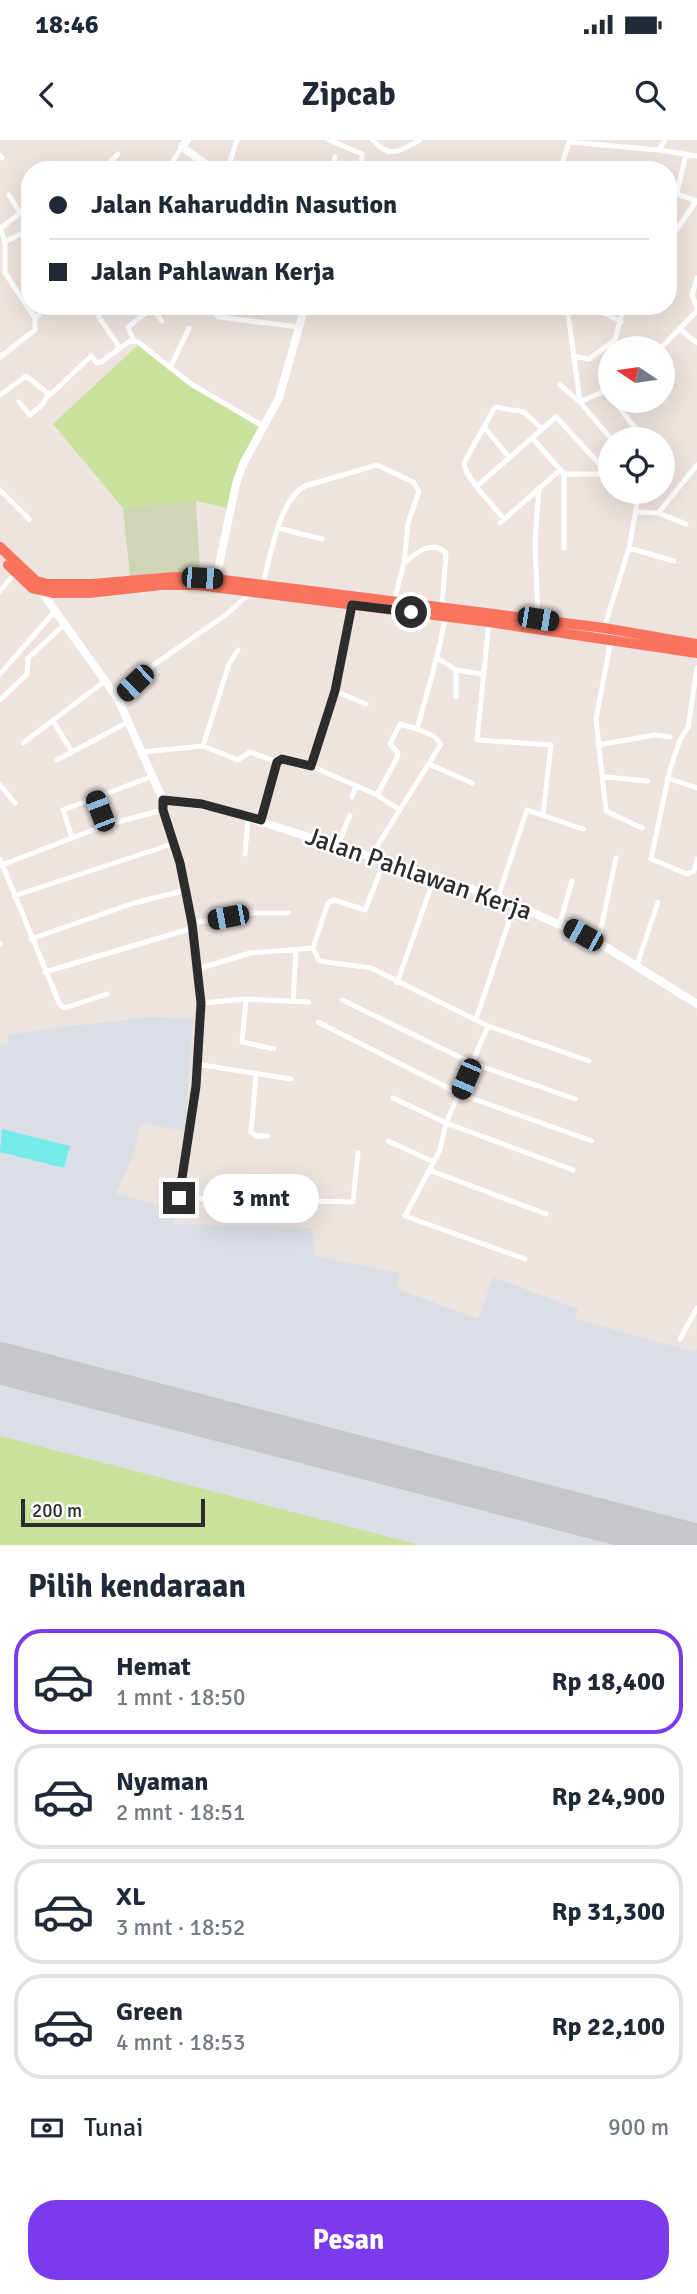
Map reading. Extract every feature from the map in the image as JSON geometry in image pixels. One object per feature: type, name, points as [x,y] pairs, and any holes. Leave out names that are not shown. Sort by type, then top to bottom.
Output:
[{"type":"highway","points":[[0,547],[42,587],[174,577],[216,579],[263,584],[352,605],[538,619],[697,644]]},
{"type":"highway","points":[[0,557],[26,584],[68,594],[173,585],[394,601],[489,622],[697,653]]},
{"type":"street","points":[[230,161],[237,140]]},
{"type":"street","points":[[329,140],[362,154],[362,161]]},
{"type":"street","points":[[373,140],[384,152],[390,153],[420,140]]},
{"type":"street","points":[[659,150],[665,140]]},
{"type":"street","points":[[562,161],[569,142],[613,143],[697,156]]},
{"type":"street","points":[[173,161],[184,143],[204,161]]},
{"type":"street","points":[[111,161],[118,154]]},
{"type":"street","points":[[677,230],[696,201],[677,193],[686,154]]},
{"type":"street","points":[[334,161],[335,157]]},
{"type":"street","points":[[9,195],[20,213],[1,228],[5,242],[5,273],[21,297]]},
{"type":"street","points":[[5,242],[21,234]]},
{"type":"street","points":[[674,336],[697,309],[692,295],[697,278]]},
{"type":"street","points":[[0,357],[35,330],[33,315]]},
{"type":"street","points":[[35,318],[38,315]]},
{"type":"street","points":[[134,341],[128,327],[143,315]]},
{"type":"street","points":[[157,315],[162,321]]},
{"type":"street","points":[[217,315],[299,327]]},
{"type":"street","points":[[216,579],[236,484],[243,464],[279,398],[302,315]]},
{"type":"street","points":[[568,315],[580,402]]},
{"type":"street","points":[[608,315],[621,322]]},
{"type":"street","points":[[573,356],[593,357],[615,340],[622,315]]},
{"type":"street","points":[[99,317],[120,348]]},
{"type":"street","points":[[170,368],[190,328]]},
{"type":"street","points":[[681,330],[697,343]]},
{"type":"street","points":[[19,402],[30,415],[91,356],[97,363],[101,362],[134,341],[141,343],[191,384],[265,427]]},
{"type":"street","points":[[0,394],[27,376],[48,395]]},
{"type":"street","points":[[560,386],[580,402],[601,427]]},
{"type":"street","points":[[580,402],[598,396]]},
{"type":"street","points":[[477,486],[541,428],[558,417],[604,470],[602,474],[562,472],[539,488],[502,521],[477,486],[463,465],[496,407],[524,412],[541,428]]},
{"type":"street","points":[[623,413],[634,427]]},
{"type":"street","points":[[484,426],[509,457]]},
{"type":"street","points":[[532,438],[562,472],[564,548]]},
{"type":"street","points":[[263,584],[278,528],[300,489],[377,465],[413,482],[419,488],[408,523],[404,563],[394,601]]},
{"type":"street","points":[[658,513],[697,465]]},
{"type":"street","points":[[538,619],[535,542],[539,488]]},
{"type":"street","points":[[0,491],[29,519]]},
{"type":"street","points":[[604,628],[629,548],[637,504]]},
{"type":"street","points":[[636,512],[658,513],[686,524]]},
{"type":"street","points":[[278,528],[322,539]]},
{"type":"street","points":[[404,563],[417,552],[431,547],[442,549],[446,553],[444,612],[438,658],[432,669],[417,729]]},
{"type":"street","points":[[629,548],[674,561]]},
{"type":"street","points":[[0,591],[15,573]]},
{"type":"street","points":[[42,587],[55,611],[118,699],[163,800],[163,810],[175,843],[186,890],[193,925],[201,1003],[196,1086],[179,1198],[353,1202],[358,1153]]},
{"type":"street","points":[[118,699],[152,666],[227,614],[252,592]]},
{"type":"street","points":[[311,766],[335,691],[352,605]]},
{"type":"street","points":[[0,674],[55,611]]},
{"type":"street","points":[[489,622],[482,674],[478,741],[551,745],[543,814]]},
{"type":"street","points":[[0,700],[27,672],[28,658],[66,623]]},
{"type":"street","points":[[611,640],[596,719],[606,811],[642,828]]},
{"type":"street","points":[[203,746],[229,664],[238,650]]},
{"type":"street","points":[[438,658],[456,670],[482,674]]},
{"type":"street","points":[[697,668],[688,727],[680,740],[667,778],[651,859],[687,874],[694,871],[697,859]]},
{"type":"street","points":[[456,670],[456,696]]},
{"type":"street","points":[[23,743],[105,681]]},
{"type":"street","points":[[335,691],[366,704]]},
{"type":"street","points":[[53,721],[72,752]]},
{"type":"street","points":[[57,760],[128,722]]},
{"type":"street","points":[[371,856],[440,742],[417,729],[400,724],[390,744],[398,753],[397,758],[377,795]]},
{"type":"street","points":[[688,727],[697,729]]},
{"type":"street","points":[[598,745],[655,735],[670,737]]},
{"type":"street","points":[[143,752],[203,746],[238,760],[250,752],[277,762]]},
{"type":"street","points":[[261,820],[277,762],[282,759],[311,766],[356,785],[400,810]]},
{"type":"street","points":[[429,764],[472,783]]},
{"type":"street","points":[[72,837],[62,811],[153,776]]},
{"type":"street","points":[[604,778],[648,781]]},
{"type":"street","points":[[667,778],[697,788]]},
{"type":"street","points":[[0,785],[15,803]]},
{"type":"street","points":[[352,797],[356,785]]},
{"type":"street","points":[[95,797],[106,825]]},
{"type":"street","name":"Jalan Pahlawan Kerja","points":[[163,800],[202,804],[261,820],[498,897],[561,923],[598,942],[697,1004]]},
{"type":"street","points":[[498,897],[526,811],[530,809],[583,829]]},
{"type":"street","points":[[107,994],[63,1007],[45,972],[1,862],[106,825],[163,810]]},
{"type":"street","points":[[338,845],[350,815]]},
{"type":"street","points":[[245,854],[248,817]]},
{"type":"street","points":[[14,896],[175,843]]},
{"type":"street","points":[[598,942],[616,858]]},
{"type":"street","points":[[313,948],[327,903],[334,900],[365,910],[385,860]]},
{"type":"street","points":[[397,983],[435,876]]},
{"type":"street","points":[[561,923],[572,881]]},
{"type":"street","points":[[31,939],[134,903],[186,890]]},
{"type":"street","points":[[637,965],[658,902]]},
{"type":"street","points":[[476,1019],[515,904]]},
{"type":"street","points":[[45,972],[193,925],[253,913],[289,913]]},
{"type":"street","points":[[198,969],[250,953],[313,948]]},
{"type":"street","points":[[313,948],[322,962],[370,968],[488,1026],[589,1061]]},
{"type":"street","points":[[293,1001],[296,951]]},
{"type":"street","points":[[201,1003],[246,999],[309,1002]]},
{"type":"street","points":[[246,999],[242,1042],[274,1049]]},
{"type":"street","points":[[342,1000],[472,1063],[575,1099]]},
{"type":"street","points":[[318,1023],[460,1094],[592,1141]]},
{"type":"street","points":[[488,1026],[446,1123],[443,1144],[406,1217],[525,1259]]},
{"type":"street","points":[[197,1064],[291,1079]]},
{"type":"street","points":[[256,1073],[251,1132],[256,1136],[268,1136]]},
{"type":"street","points":[[393,1098],[446,1123],[573,1170]]},
{"type":"street","points":[[388,1141],[434,1162]]},
{"type":"street","points":[[429,1170],[546,1214]]},
{"type":"street","points":[[680,1339],[697,1308]]},
{"type":"shaded area","points":[[150,1017],[193,1019],[185,1131],[141,1123],[132,1158],[116,1193],[174,1210],[174,1224],[312,1228],[315,1256],[400,1273],[396,1288],[478,1319],[493,1277],[578,1309],[575,1319],[695,1352],[697,1349],[697,1545],[0,1545],[0,1045],[9,1043],[8,1035]]},
{"type":"green space","points":[[138,345],[189,385],[260,428],[233,484],[227,508],[196,501],[123,508],[53,424]]},
{"type":"green space","points":[[196,501],[200,572],[130,577],[123,508]]},
{"type":"green space","points":[[0,1436],[420,1545],[0,1545]]},
{"type":"water","points":[[2,1129],[70,1146],[64,1168],[0,1152]]},
{"type":"runway","points":[[0,1363],[697,1545]]},
{"type":"route","points":[[179,1198],[196,1086],[201,1003],[186,890],[175,843],[163,810],[163,800],[202,804],[261,820],[277,762],[282,759],[311,766],[335,691],[352,605],[411,612]]}]
